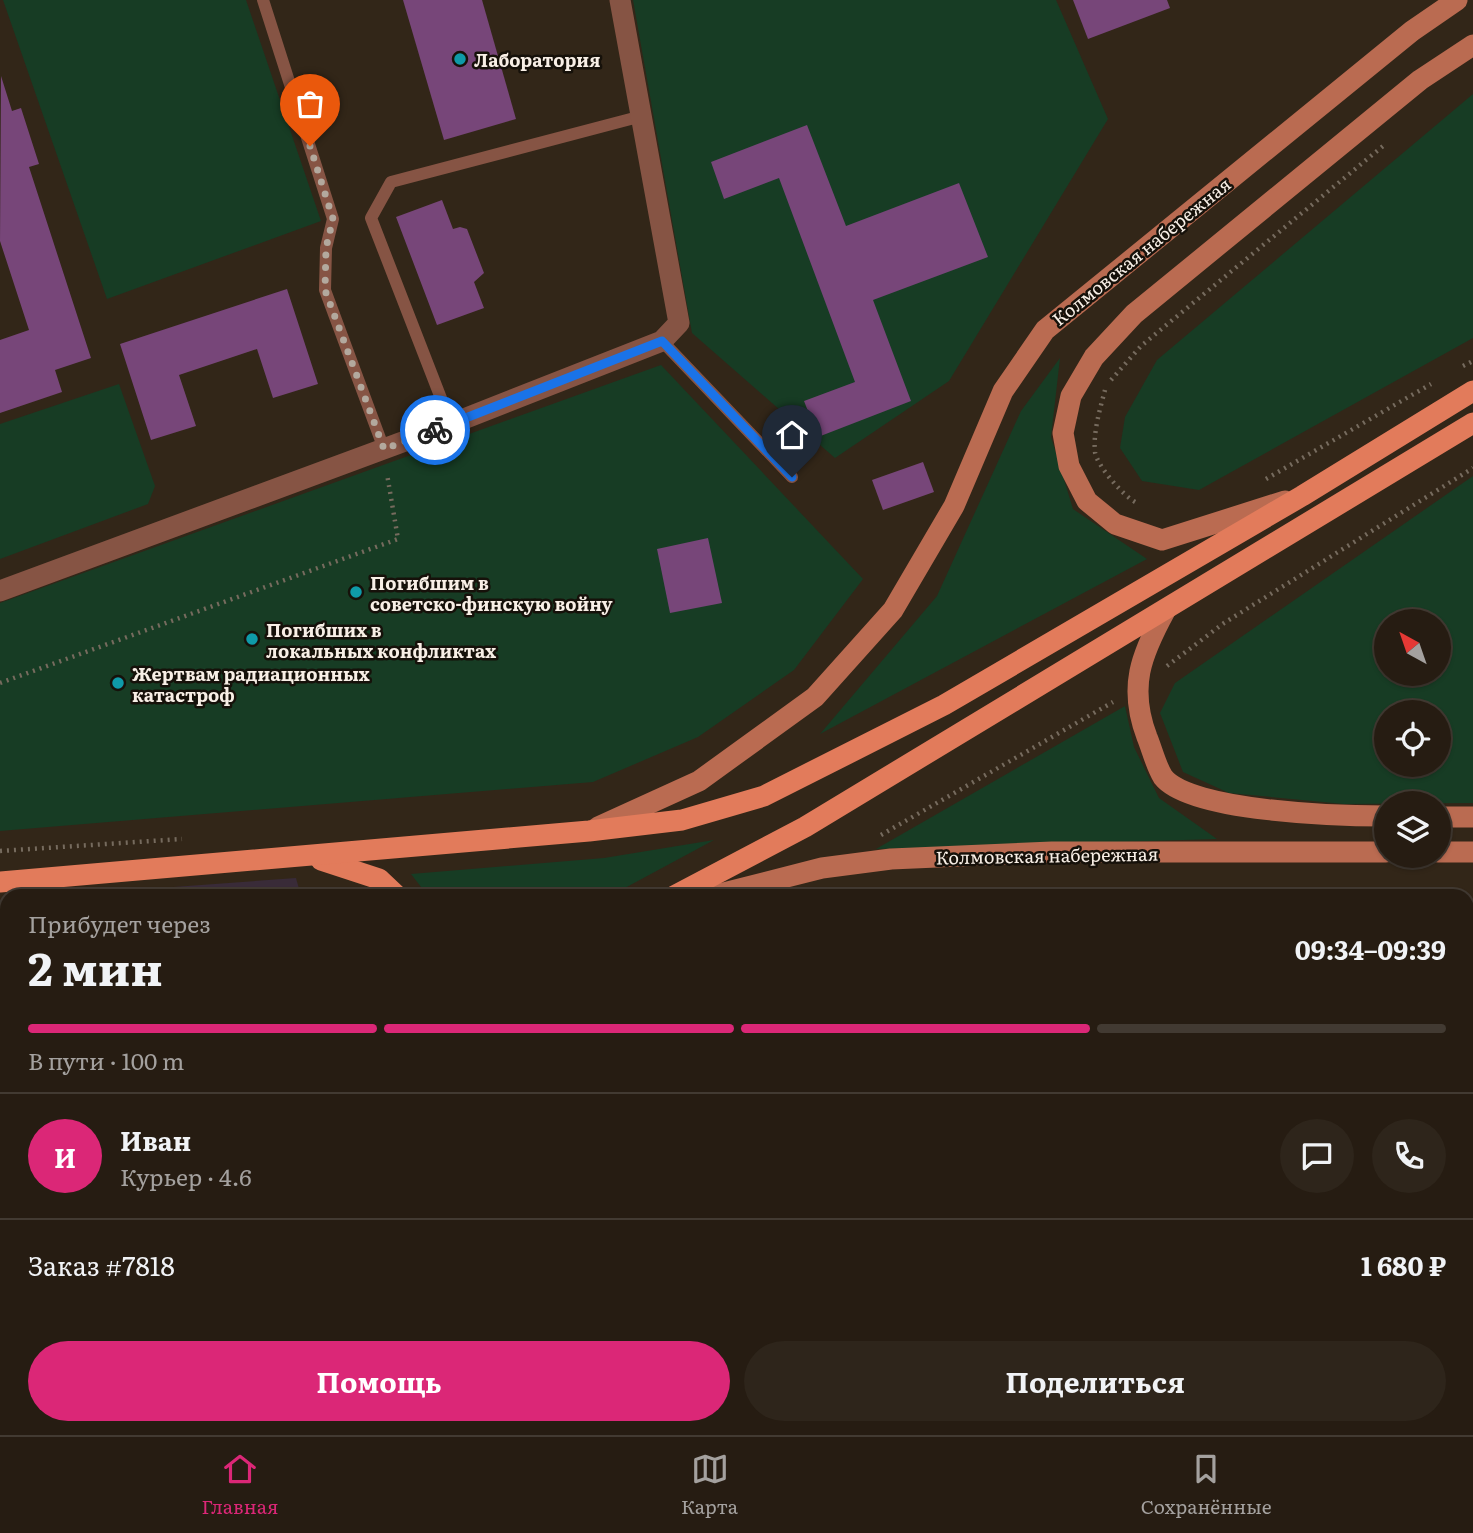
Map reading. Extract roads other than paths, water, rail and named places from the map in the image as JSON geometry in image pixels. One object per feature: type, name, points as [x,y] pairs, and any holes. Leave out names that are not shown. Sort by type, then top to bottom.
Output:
[{"type":"main road","name":"Колмовская набережная","points":[[589,831],[699,781],[815,697],[893,610],[954,506],[1003,391],[1045,330],[1412,32],[1457,0]]},
{"type":"main road","points":[[1302,496],[1162,540],[1115,524],[1087,501],[1069,466],[1063,433],[1071,396],[1094,357],[1134,314],[1420,80],[1473,44]]},
{"type":"main road","points":[[0,882],[589,831],[682,820],[764,796],[944,705],[1302,496],[1473,391]]},
{"type":"main road","points":[[687,889],[804,827],[1166,611],[1473,423]]},
{"type":"main road","points":[[1166,611],[1143,651],[1136,689],[1139,717],[1164,778],[1194,797],[1240,806],[1374,817]]},
{"type":"main road","points":[[1451,817],[1473,817]]},
{"type":"main road","name":"Колмовская набережная","points":[[740,889],[822,868],[891,859],[1052,852],[1374,852]]},
{"type":"main road","points":[[1451,852],[1473,852]]},
{"type":"main road","points":[[303,856],[345,866],[379,879],[390,889]]},
{"type":"street","points":[[0,591],[451,424],[662,341],[679,323],[621,0]]},
{"type":"lane","points":[[263,0],[333,219],[326,248],[325,290],[384,449]]},
{"type":"lane","points":[[451,424],[371,218],[391,182],[642,116]]},
{"type":"lane","points":[[662,341],[792,477]]},
{"type":"place","name":"Лаборатория","points":[[460,59]]},
{"type":"place","name":"Погибшим в советско-финскую войну","points":[[356,592]]},
{"type":"place","name":"Погибших в локальных конфликтах","points":[[252,639]]},
{"type":"place","name":"Жертвам радиационных катастроф","points":[[118,683]]}]
